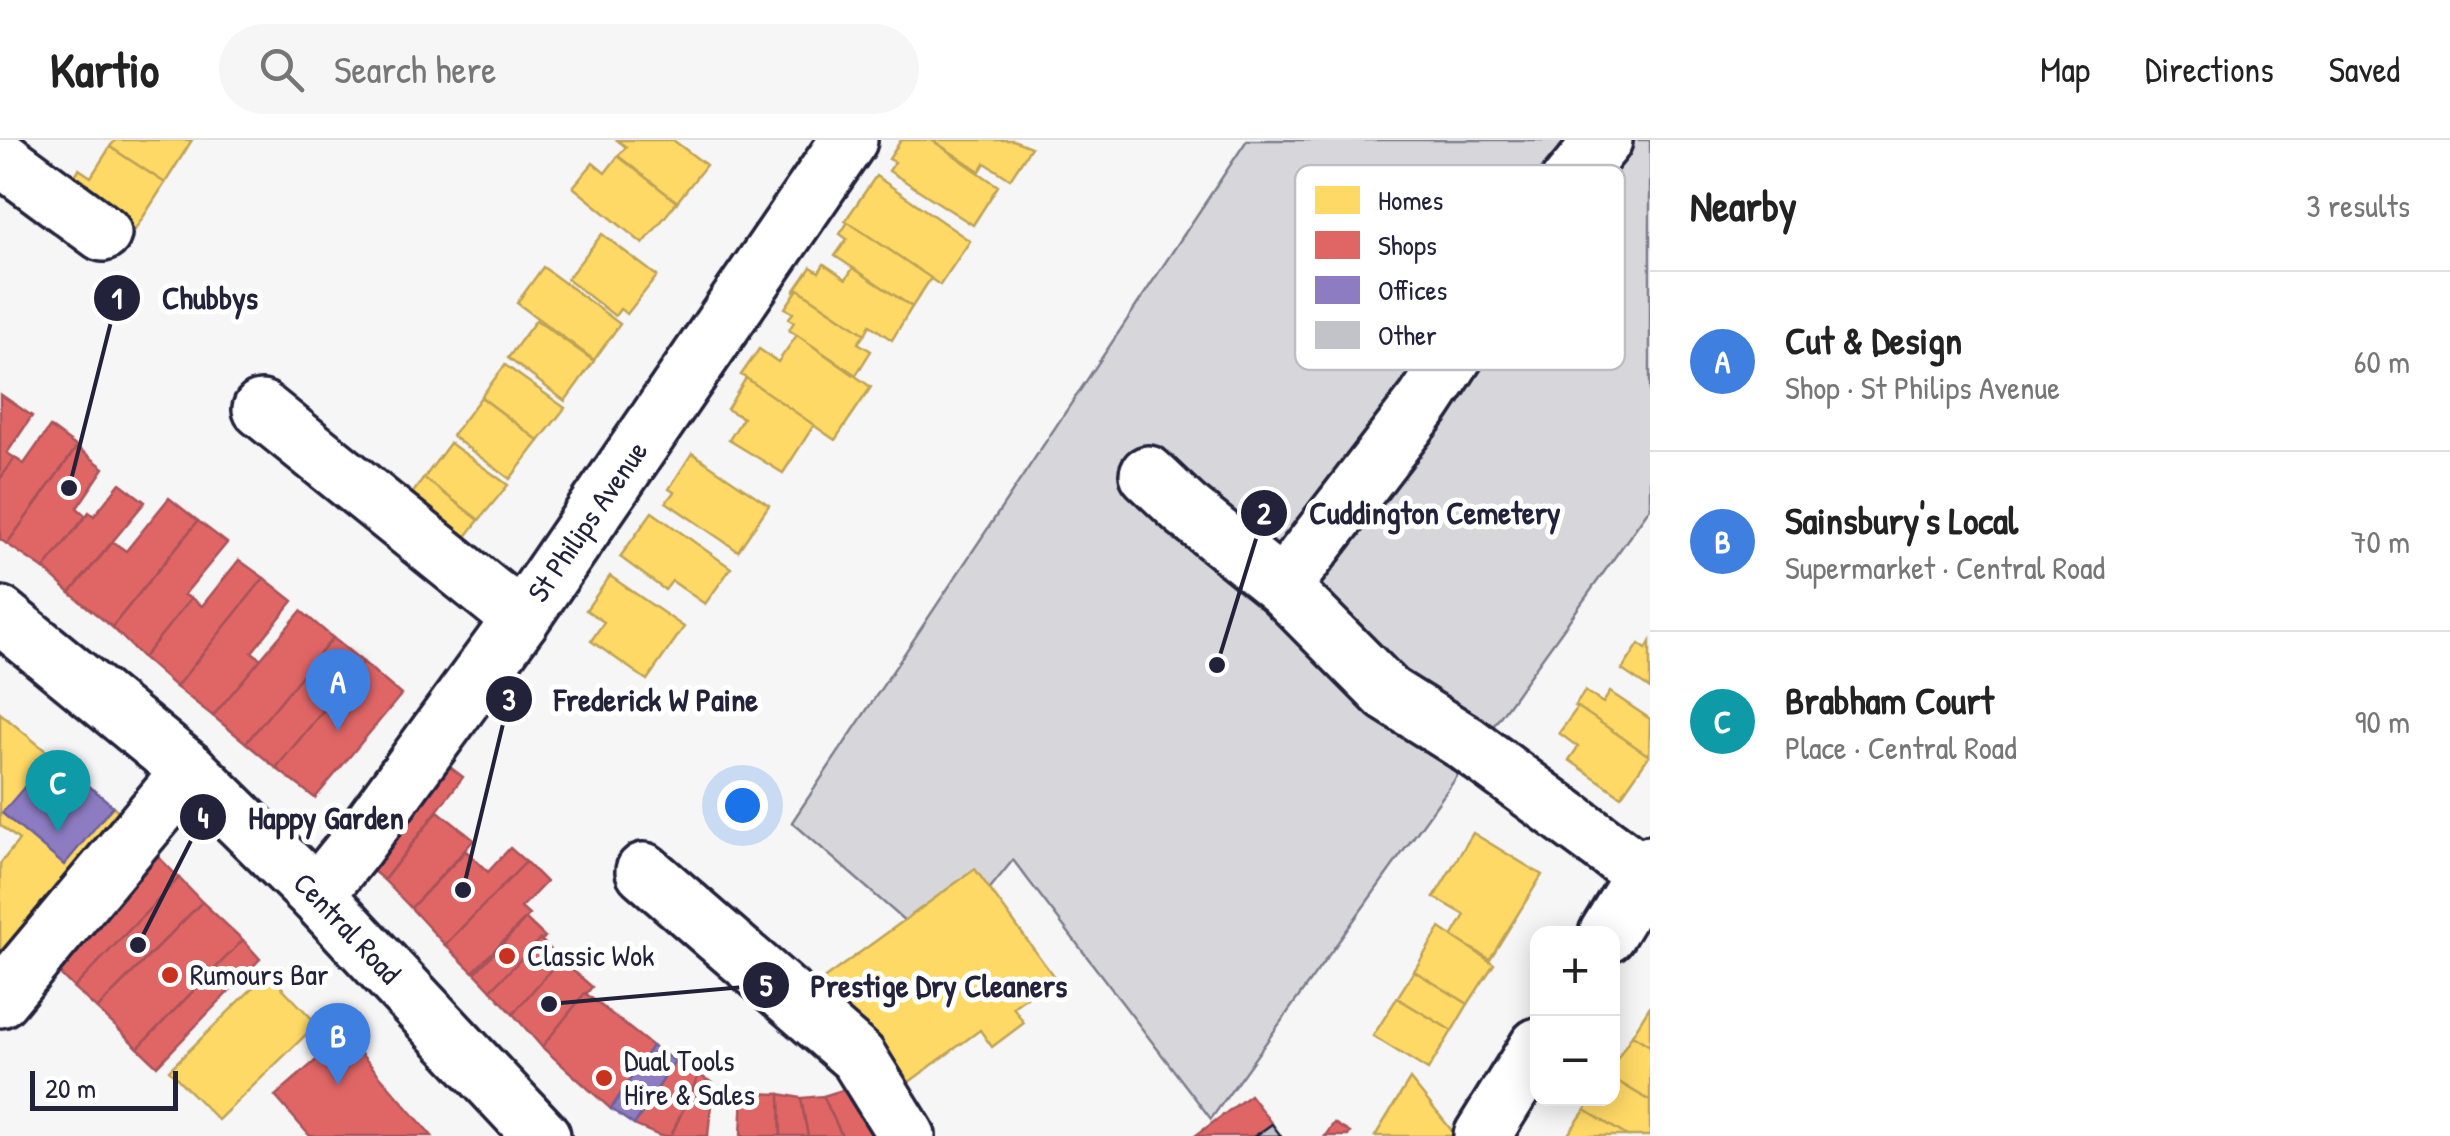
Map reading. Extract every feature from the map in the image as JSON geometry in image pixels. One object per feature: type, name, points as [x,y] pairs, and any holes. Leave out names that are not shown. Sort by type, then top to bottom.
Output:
[{"type":"street","name":"St Philips Avenue","points":[[316,895],[521,619],[850,140]]},
{"type":"street","points":[[1583,165],[1604,140]]},
{"type":"street","points":[[0,157],[102,233]]},
{"type":"street","points":[[1282,586],[1446,370]]},
{"type":"street","points":[[261,410],[521,619]]},
{"type":"street","points":[[1148,474],[1185,509],[1282,586],[1388,694],[1466,743],[1647,869],[1612,926]]},
{"type":"street","name":"Central Road","points":[[0,616],[190,771],[316,895],[542,1136]]},
{"type":"street","points":[[0,999],[190,771]]},
{"type":"street","points":[[644,871],[858,1058],[907,1136]]},
{"type":"street","points":[[1482,1136],[1530,1059]]},
{"type":"shaded area","points":[[1247,140],[1650,140],[1650,508],[1211,1119],[1013,860],[939,951],[792,822]]},
{"type":"building: Homes","points":[[115,140],[192,140],[165,183],[110,147]]},
{"type":"building: Homes","points":[[617,140],[673,140],[706,165],[677,202],[618,156],[626,147]]},
{"type":"building: Homes","points":[[901,140],[932,140],[998,186],[973,225],[889,171],[895,162],[889,159]]},
{"type":"building: Homes","points":[[932,140],[1013,140],[1031,147],[1010,179],[985,163],[980,171]]},
{"type":"building: Homes","points":[[110,147],[165,183],[131,236],[63,194],[79,169],[91,177]]},
{"type":"building: Homes","points":[[618,156],[677,202],[643,244],[573,187],[593,163],[605,173]]},
{"type":"building: Homes","points":[[876,176],[970,241],[940,285],[845,221]]},
{"type":"building: Homes","points":[[848,222],[931,278],[912,307],[835,256],[847,239],[840,234]]},
{"type":"building: Homes","points":[[602,234],[657,276],[627,314],[620,309],[615,316],[567,279]]},
{"type":"building: Homes","points":[[824,264],[846,279],[853,268],[912,307],[892,340],[870,325],[865,334],[795,290],[811,267],[819,272]]},
{"type":"building: Homes","points":[[543,267],[620,324],[594,360],[517,303]]},
{"type":"building: Homes","points":[[798,289],[865,334],[858,343],[871,351],[856,375],[789,330],[794,322],[788,319],[793,313],[785,308]]},
{"type":"building: Homes","points":[[536,320],[594,361],[565,401],[508,358]]},
{"type":"building: Homes","points":[[797,335],[871,387],[835,440],[741,375],[759,349],[778,362]]},
{"type":"building: Homes","points":[[505,365],[565,408],[539,441],[481,397]]},
{"type":"building: Homes","points":[[746,378],[814,425],[783,473],[729,440],[743,418],[727,409]]},
{"type":"building: Homes","points":[[481,397],[539,441],[510,479],[452,436]]},
{"type":"building: Homes","points":[[450,443],[508,485],[479,520],[424,478]]},
{"type":"building: Homes","points":[[692,453],[769,505],[738,551],[666,502],[674,492],[669,489]]},
{"type":"building: Homes","points":[[424,478],[479,520],[450,557],[396,515]]},
{"type":"building: Homes","points":[[652,512],[731,568],[705,604],[672,581],[665,590],[620,557]]},
{"type":"building: Homes","points":[[610,576],[684,627],[647,680],[591,641],[604,622],[586,610]]},
{"type":"building: Homes","points":[[1650,642],[1650,689],[1622,670],[1639,644],[1646,649]]},
{"type":"building: Homes","points":[[1585,691],[1603,703],[1610,692],[1650,719],[1649,756],[1575,706]]},
{"type":"building: Homes","points":[[1578,707],[1649,756],[1621,796],[1569,760],[1578,747],[1559,733]]},
{"type":"building: Homes","points":[[0,713],[121,813],[0,961],[0,864],[19,840],[0,825]]},
{"type":"building: Homes","points":[[1473,833],[1542,875],[1490,959],[1452,937],[1465,915],[1434,897]]},
{"type":"building: Homes","points":[[975,869],[1054,977],[1013,1007],[1024,1023],[992,1047],[980,1030],[890,1096],[811,988]]},
{"type":"building: Homes","points":[[1440,928],[1494,964],[1468,1004],[1414,971]]},
{"type":"building: Homes","points":[[1414,971],[1468,1004],[1452,1031],[1397,998]]},
{"type":"building: Homes","points":[[268,973],[317,1024],[218,1120],[169,1070]]},
{"type":"building: Homes","points":[[1397,998],[1452,1031],[1428,1070],[1373,1036]]},
{"type":"building: Homes","points":[[1650,1006],[1650,1046],[1632,1035]]},
{"type":"building: Homes","points":[[1632,1035],[1650,1046],[1650,1101],[1620,1083],[1620,1054]]},
{"type":"building: Homes","points":[[1410,1079],[1453,1132],[1451,1136],[1375,1136]]},
{"type":"building: Homes","points":[[1620,1083],[1650,1101],[1650,1136],[1627,1136],[1585,1110],[1588,1106],[1620,1106]]},
{"type":"building: Homes","points":[[1585,1110],[1627,1136],[1567,1136]]},
{"type":"building: Shops","points":[[0,394],[32,416],[7,453],[15,458],[0,479]]},
{"type":"building: Shops","points":[[50,427],[77,447],[7,544],[0,539],[0,479],[15,458],[24,464]]},
{"type":"building: Shops","points":[[77,447],[104,468],[77,508],[86,516],[44,569],[7,544]]},
{"type":"building: Shops","points":[[120,483],[145,502],[70,593],[44,569],[89,512],[94,516]]},
{"type":"building: Shops","points":[[169,498],[198,521],[112,627],[70,593],[113,542],[126,551]]},
{"type":"building: Shops","points":[[198,521],[227,543],[184,595],[191,598],[143,658],[112,627]]},
{"type":"building: Shops","points":[[239,560],[264,578],[176,687],[143,658],[191,598],[202,606]]},
{"type":"building: Shops","points":[[264,578],[293,601],[252,652],[261,659],[213,716],[176,687]]},
{"type":"building: Shops","points":[[301,611],[333,638],[246,743],[213,716]]},
{"type":"building: Shops","points":[[333,638],[363,662],[276,768],[246,743]]},
{"type":"building: Shops","points":[[363,662],[401,695],[315,798],[276,768]]},
{"type":"building: Shops","points":[[430,752],[463,777],[384,880],[352,854]]},
{"type":"building: Shops","points":[[438,811],[474,840],[411,908],[384,880]]},
{"type":"building: Shops","points":[[149,847],[179,878],[74,988],[45,959]]},
{"type":"building: Shops","points":[[510,848],[526,862],[445,945],[411,908],[466,851],[488,872]]},
{"type":"building: Shops","points":[[526,862],[546,882],[521,908],[529,915],[473,972],[445,945]]},
{"type":"building: Shops","points":[[179,878],[202,902],[97,1009],[74,988]]},
{"type":"building: Shops","name":"Rumours Bar","points":[[202,902],[243,940],[138,1048],[97,1009]]},
{"type":"building: Shops","name":"Classic Wok","points":[[526,919],[545,937],[491,990],[475,973]]},
{"type":"building: Shops","points":[[540,939],[560,959],[513,1014],[491,990]]},
{"type":"building: Shops","points":[[243,940],[260,959],[157,1066],[138,1048]]},
{"type":"building: Shops","points":[[560,959],[592,987],[542,1047],[513,1014]]},
{"type":"building: Shops","name":"Dual Tools Hire & Sales","points":[[585,993],[652,1046],[611,1109],[542,1047]]},
{"type":"building: Shops","points":[[361,1054],[432,1136],[310,1136],[275,1096],[322,1055],[338,1074]]},
{"type":"building: Shops","points":[[675,1061],[699,1075],[671,1136],[660,1136],[634,1125]]},
{"type":"building: Shops","points":[[699,1075],[713,1083],[708,1136],[671,1136]]},
{"type":"building: Shops","points":[[849,1088],[879,1136],[842,1136],[823,1096]]},
{"type":"building: Shops","points":[[743,1093],[780,1094],[781,1136],[741,1136]]},
{"type":"building: Shops","points":[[780,1094],[801,1098],[808,1136],[781,1136]]},
{"type":"building: Shops","points":[[1250,1095],[1272,1124],[1255,1136],[1195,1136]]},
{"type":"building: Shops","points":[[823,1096],[842,1136],[808,1136],[801,1098]]},
{"type":"building: Shops","points":[[1334,1123],[1350,1133],[1348,1136],[1325,1136]]},
{"type":"building: Offices","points":[[52,755],[113,806],[64,865],[2,813]]},
{"type":"building: Offices","points":[[652,1046],[675,1061],[634,1125],[611,1109]]},
{"type":"building: Other","points":[[1272,1124],[1281,1136],[1255,1136]]},
{"type":"place","name":"Chubbys","points":[[69,488]]},
{"type":"place","name":"Cuddington Cemetery","points":[[1217,665]]},
{"type":"place","name":"Cut & Design","points":[[338,731]]},
{"type":"place","name":"Brabham Court","points":[[58,832]]},
{"type":"place","name":"Frederick W Paine","points":[[463,890]]},
{"type":"place","name":"Happy Garden","points":[[138,945]]},
{"type":"place","name":"Classic Wok","points":[[507,956]]},
{"type":"place","name":"Rumours Bar","points":[[170,975]]},
{"type":"place","name":"Prestige Dry Cleaners","points":[[549,1004]]},
{"type":"place","name":"Dual Tools Hire & Sales","points":[[604,1078]]},
{"type":"place","name":"Sainsbury's Local","points":[[338,1085]]}]
